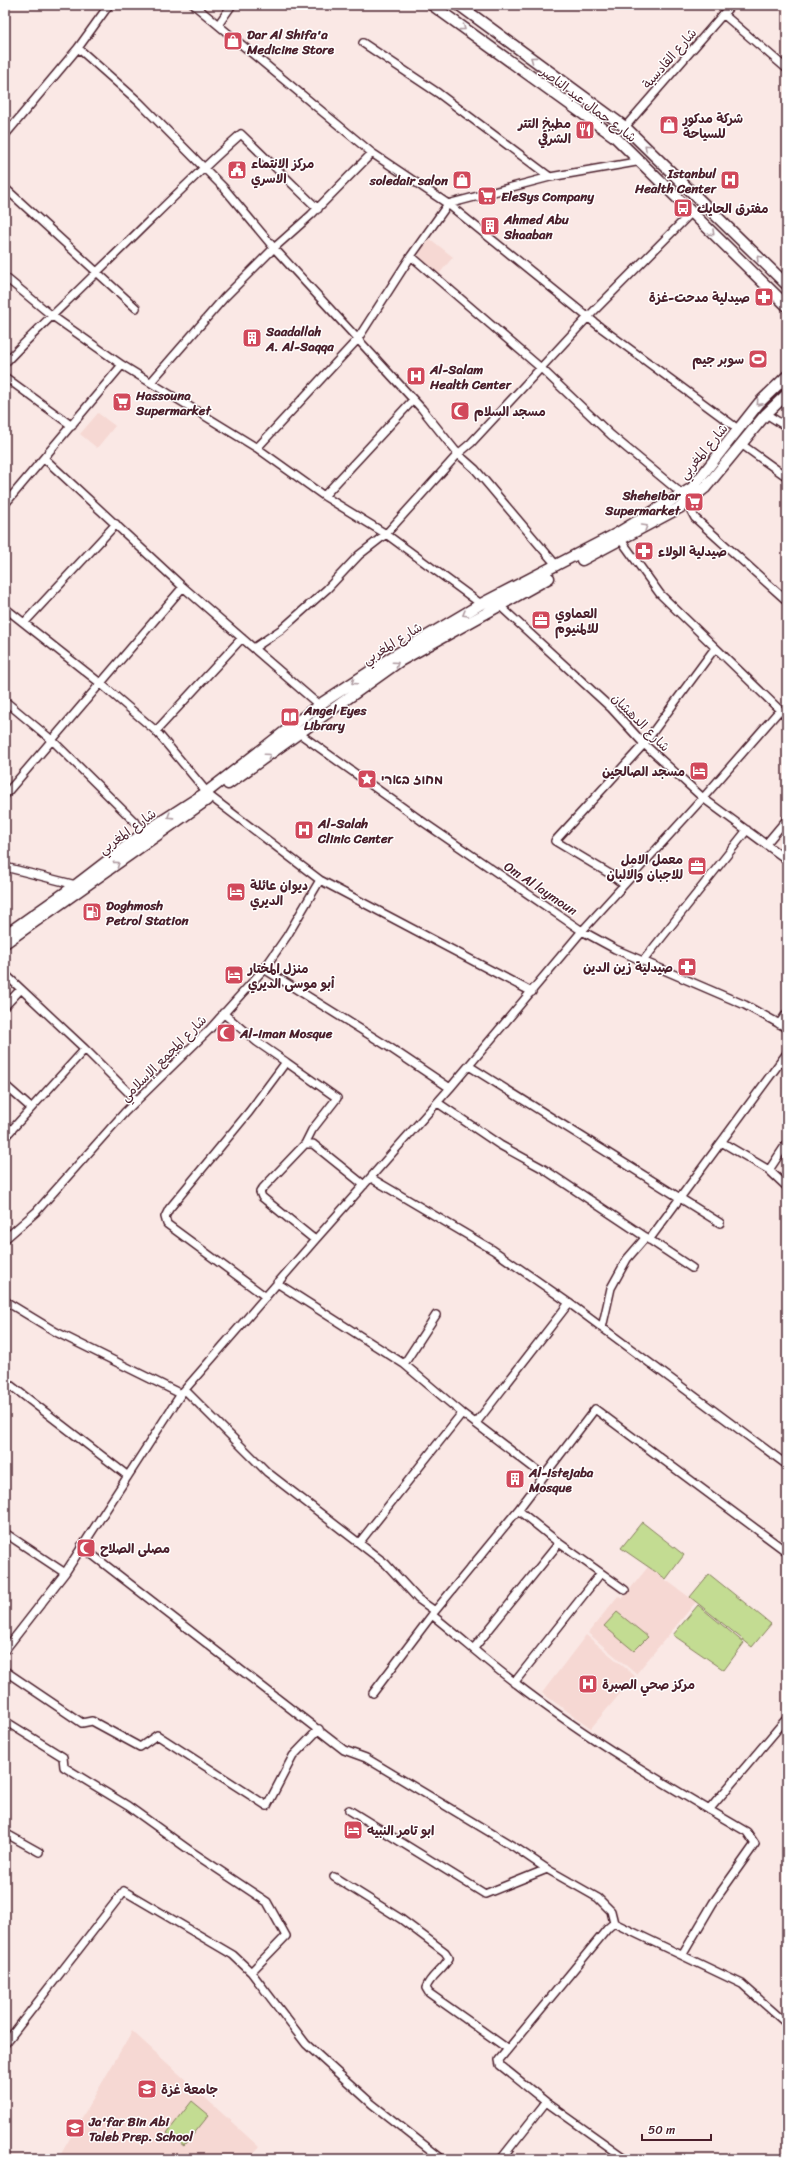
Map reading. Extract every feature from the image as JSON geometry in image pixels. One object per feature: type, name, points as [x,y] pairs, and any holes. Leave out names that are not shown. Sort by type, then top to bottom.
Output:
[{"type":"main road","points":[[448,16],[458,5]]},
{"type":"main road","name":"شارع جمال عبد الناصر","points":[[458,5],[625,127],[787,285]]},
{"type":"main road","name":"شارع جمال عبد الناصر","points":[[436,6],[615,137],[642,161],[691,213],[787,306]]},
{"type":"main road","name":"شارع المغربي","points":[[5,943],[209,795],[300,734],[400,661],[499,605],[621,540],[684,498],[759,403],[787,376]]},
{"type":"main road","name":"شارع المغربي","points":[[5,935],[76,885],[145,832],[209,795],[319,705],[395,655],[481,604],[557,566],[705,488],[766,414],[787,394]]},
{"type":"street","points":[[6,133],[78,48],[109,5]]},
{"type":"street","points":[[194,5],[372,153],[448,204],[588,317],[738,429]]},
{"type":"street","points":[[218,25],[232,5]]},
{"type":"street","name":"شارع القادسية","points":[[625,127],[731,5]]},
{"type":"street","points":[[723,14],[787,69]]},
{"type":"street","points":[[363,43],[438,93],[550,177]]},
{"type":"street","points":[[78,48],[139,102],[204,167],[274,248],[413,400],[458,454],[475,469],[557,566]]},
{"type":"street","points":[[5,363],[51,315],[98,272],[204,167],[241,134],[318,209]]},
{"type":"street","points":[[151,382],[224,298],[274,248],[318,209],[372,153]]},
{"type":"street","points":[[258,448],[357,340],[411,256],[448,204],[550,177],[642,161]]},
{"type":"street","points":[[5,188],[136,308]]},
{"type":"street","points":[[254,648],[282,629],[327,589],[359,555],[386,534],[458,454],[471,443],[542,369],[588,317],[691,213]]},
{"type":"street","points":[[411,256],[542,369],[611,435],[684,498],[695,518],[787,601]]},
{"type":"street","points":[[5,277],[51,315],[122,365],[258,448],[324,496],[386,534],[481,604],[499,605]]},
{"type":"street","points":[[5,504],[45,459],[122,365]]},
{"type":"street","points":[[5,377],[72,426]]},
{"type":"street","points":[[324,496],[413,400]]},
{"type":"street","points":[[766,414],[787,427]]},
{"type":"street","points":[[741,444],[787,477]]},
{"type":"street","points":[[45,459],[183,588],[319,705]]},
{"type":"street","points":[[24,623],[116,524]]},
{"type":"street","points":[[621,540],[660,594],[779,711],[787,717]]},
{"type":"street","points":[[5,795],[183,588]]},
{"type":"street","name":"شارع الدهشان","points":[[499,605],[611,708],[644,744],[704,798],[787,860]]},
{"type":"street","points":[[5,608],[100,683],[156,731],[209,795],[320,880],[532,992]]},
{"type":"street","points":[[156,731],[242,638]]},
{"type":"street","points":[[623,884],[610,874],[555,841],[644,744],[715,648]]},
{"type":"street","points":[[5,701],[53,741],[145,832]]},
{"type":"street","points":[[5,1650],[65,1573],[81,1546],[102,1519],[128,1476],[183,1392],[277,1283],[438,1103],[623,884],[704,798],[779,711]]},
{"type":"street","name":"Om Al laymoun","points":[[300,734],[426,824],[582,931],[615,949],[745,1005],[787,1028]]},
{"type":"street","points":[[766,844],[787,820]]},
{"type":"street","points":[[643,961],[747,830]]},
{"type":"street","points":[[5,867],[76,885]]},
{"type":"street","name":"شارع المجمع الإسلامي","points":[[5,1239],[36,1212],[137,1101],[264,969],[287,936],[320,880]]},
{"type":"street","points":[[264,969],[389,1047],[450,1088]]},
{"type":"street","points":[[5,974],[20,990],[85,1048],[137,1101]]},
{"type":"street","points":[[5,1006],[20,990]]},
{"type":"street","points":[[223,1013],[257,1042],[337,1098],[312,1130],[305,1144],[260,1192],[262,1197],[315,1240]]},
{"type":"street","points":[[779,1024],[787,1013]]},
{"type":"street","points":[[5,1137],[85,1048]]},
{"type":"street","points":[[602,1328],[611,1288],[627,1259],[648,1238],[723,1143],[787,1053]]},
{"type":"street","points":[[266,1297],[167,1224],[165,1217],[169,1209],[249,1112],[286,1062]]},
{"type":"street","points":[[469,1066],[720,1223]]},
{"type":"street","points":[[5,1085],[31,1108]]},
{"type":"street","points":[[438,1103],[500,1145],[542,1168],[692,1268]]},
{"type":"street","points":[[723,1143],[769,1170],[787,1187]]},
{"type":"street","points":[[769,1170],[787,1143]]},
{"type":"street","points":[[305,1144],[313,1144],[364,1185]]},
{"type":"street","points":[[371,1178],[493,1250],[569,1303],[787,1465]]},
{"type":"street","points":[[277,1283],[404,1364],[462,1413],[543,1475]]},
{"type":"street","points":[[5,1301],[56,1332],[183,1392],[267,1472],[386,1564],[433,1613],[514,1683],[585,1733],[659,1781],[747,1832],[755,1844],[713,1903],[683,1954]]},
{"type":"street","points":[[476,1423],[569,1303]]},
{"type":"street","points":[[404,1364],[436,1315]]},
{"type":"street","points":[[5,1381],[128,1476]]},
{"type":"street","points":[[373,1693],[433,1613],[518,1510],[543,1475],[596,1409],[787,1552]]},
{"type":"street","points":[[359,1543],[462,1413]]},
{"type":"street","points":[[518,1510],[559,1544],[625,1590]]},
{"type":"street","points":[[5,1533],[65,1573]]},
{"type":"street","points":[[474,1648],[559,1544]]},
{"type":"street","points":[[81,1546],[319,1729],[344,1750],[366,1758],[478,1827],[516,1848],[547,1869],[598,1898],[611,1911],[614,1923]]},
{"type":"street","points":[[514,1683],[601,1573]]},
{"type":"street","points":[[5,1671],[82,1723],[92,1721],[140,1747],[156,1735],[267,1806],[294,1756],[319,1729]]},
{"type":"street","points":[[709,1810],[787,1718]]},
{"type":"street","points":[[5,1721],[62,1757],[64,1767],[128,1806],[192,1852],[267,1902],[286,1936],[251,1972]]},
{"type":"street","points":[[349,1810],[485,1894],[547,1869]]},
{"type":"street","points":[[5,1833],[39,1852]]},
{"type":"street","points":[[334,1877],[401,1919],[445,1952],[449,1958],[445,1966],[428,1982],[426,1988],[508,2049]]},
{"type":"street","points":[[5,2044],[124,1891],[233,1955],[251,1972],[306,2044],[372,2104],[442,2159]]},
{"type":"street","points":[[614,1923],[683,1954],[742,1984],[787,2024]]},
{"type":"street","points":[[614,1923],[608,1928],[499,2060],[500,2065],[546,2102],[626,2159]]},
{"type":"street","points":[[504,2158],[546,2102]]},
{"type":"shaded area","points":[[429,238],[453,257],[439,274],[418,257],[423,247],[422,246]]},
{"type":"shaded area","points":[[98,413],[115,426],[97,448],[80,434]]},
{"type":"shaded area","points":[[648,1567],[696,1602],[636,1674],[588,1633],[618,1596],[622,1599]]},
{"type":"shaded area","name":"مركز صحي الصبرة","points":[[586,1635],[635,1676],[591,1728],[542,1693]]},
{"type":"shaded area","name":"جامعة غزة","points":[[132,2031],[259,2147],[249,2159],[58,2159]]},
{"type":"green space","points":[[642,1522],[684,1555],[666,1579],[621,1548]]},
{"type":"green space","points":[[709,1574],[771,1624],[752,1647],[690,1597]]},
{"type":"green space","points":[[698,1605],[744,1643],[724,1670],[673,1635]]},
{"type":"green space","points":[[617,1612],[648,1637],[634,1651],[604,1626]]},
{"type":"green space","points":[[192,2101],[209,2115],[184,2146],[167,2133]]},
{"type":"place","name":"Dar Al Shifa'a Medicine Store","points":[[233,41]]},
{"type":"place","name":"شركة مدكور للسياحة","points":[[669,125]]},
{"type":"place","name":"مطبخ التتر الشرقي","points":[[585,130]]},
{"type":"place","name":"مركز الانتماء الاسري","points":[[237,170]]},
{"type":"place","name":"soledair salon","points":[[462,180]]},
{"type":"place","name":"Istanbul Health Center","points":[[730,180]]},
{"type":"place","name":"EleSys Company","points":[[487,196]]},
{"type":"place","name":"مفترق الحايك","points":[[683,208]]},
{"type":"place","name":"Ahmed Abu Shaaban","points":[[490,226]]},
{"type":"place","name":"صيدلية مدحت-غزة","points":[[764,297]]},
{"type":"place","name":"Saadallah A. Al-Saqqa","points":[[252,338]]},
{"type":"place","name":"سوبر جيم","points":[[758,359]]},
{"type":"place","name":"Al-Salam Health Center","points":[[416,376]]},
{"type":"place","name":"Hassouna Supermarket","points":[[122,402]]},
{"type":"place","name":"مسجد السلام","points":[[460,411]]},
{"type":"place","name":"Sheheibar Supermarket","points":[[694,502]]},
{"type":"place","name":"صيدلية الولاء","points":[[644,551]]},
{"type":"place","name":"العماوي للالمنيوم","points":[[541,620]]},
{"type":"place","name":"Angel Eyes Library","points":[[290,717]]},
{"type":"place","name":"مسجد الصالحين","points":[[699,771]]},
{"type":"place","name":"מחוז בארי","points":[[367,779]]},
{"type":"place","name":"Al-Salah Clinic Center","points":[[304,830]]},
{"type":"place","name":"معمل الامل للاجبان والالبان","points":[[697,866]]},
{"type":"place","name":"ديوان عائلة الديري","points":[[236,892]]},
{"type":"place","name":"Doghmosh Petrol Station","points":[[92,912]]},
{"type":"place","name":"صيدلية زين الدين","points":[[687,967]]},
{"type":"place","name":"منزل المختار أبو موسى الديري","points":[[234,975]]},
{"type":"place","name":"Al-Iman Mosque","points":[[226,1033]]},
{"type":"place","name":"Al-Istejaba Mosque","points":[[515,1479]]},
{"type":"place","name":"مصلى الصلاح","points":[[86,1548]]},
{"type":"place","name":"مركز صحي الصبرة","points":[[588,1684]]},
{"type":"place","name":"ابو تامر النبيه","points":[[353,1830]]},
{"type":"place","name":"جامعة غزة","points":[[147,2089]]},
{"type":"place","name":"Ja'far Bin Abi Taleb Prep. School","points":[[75,2128]]}]
